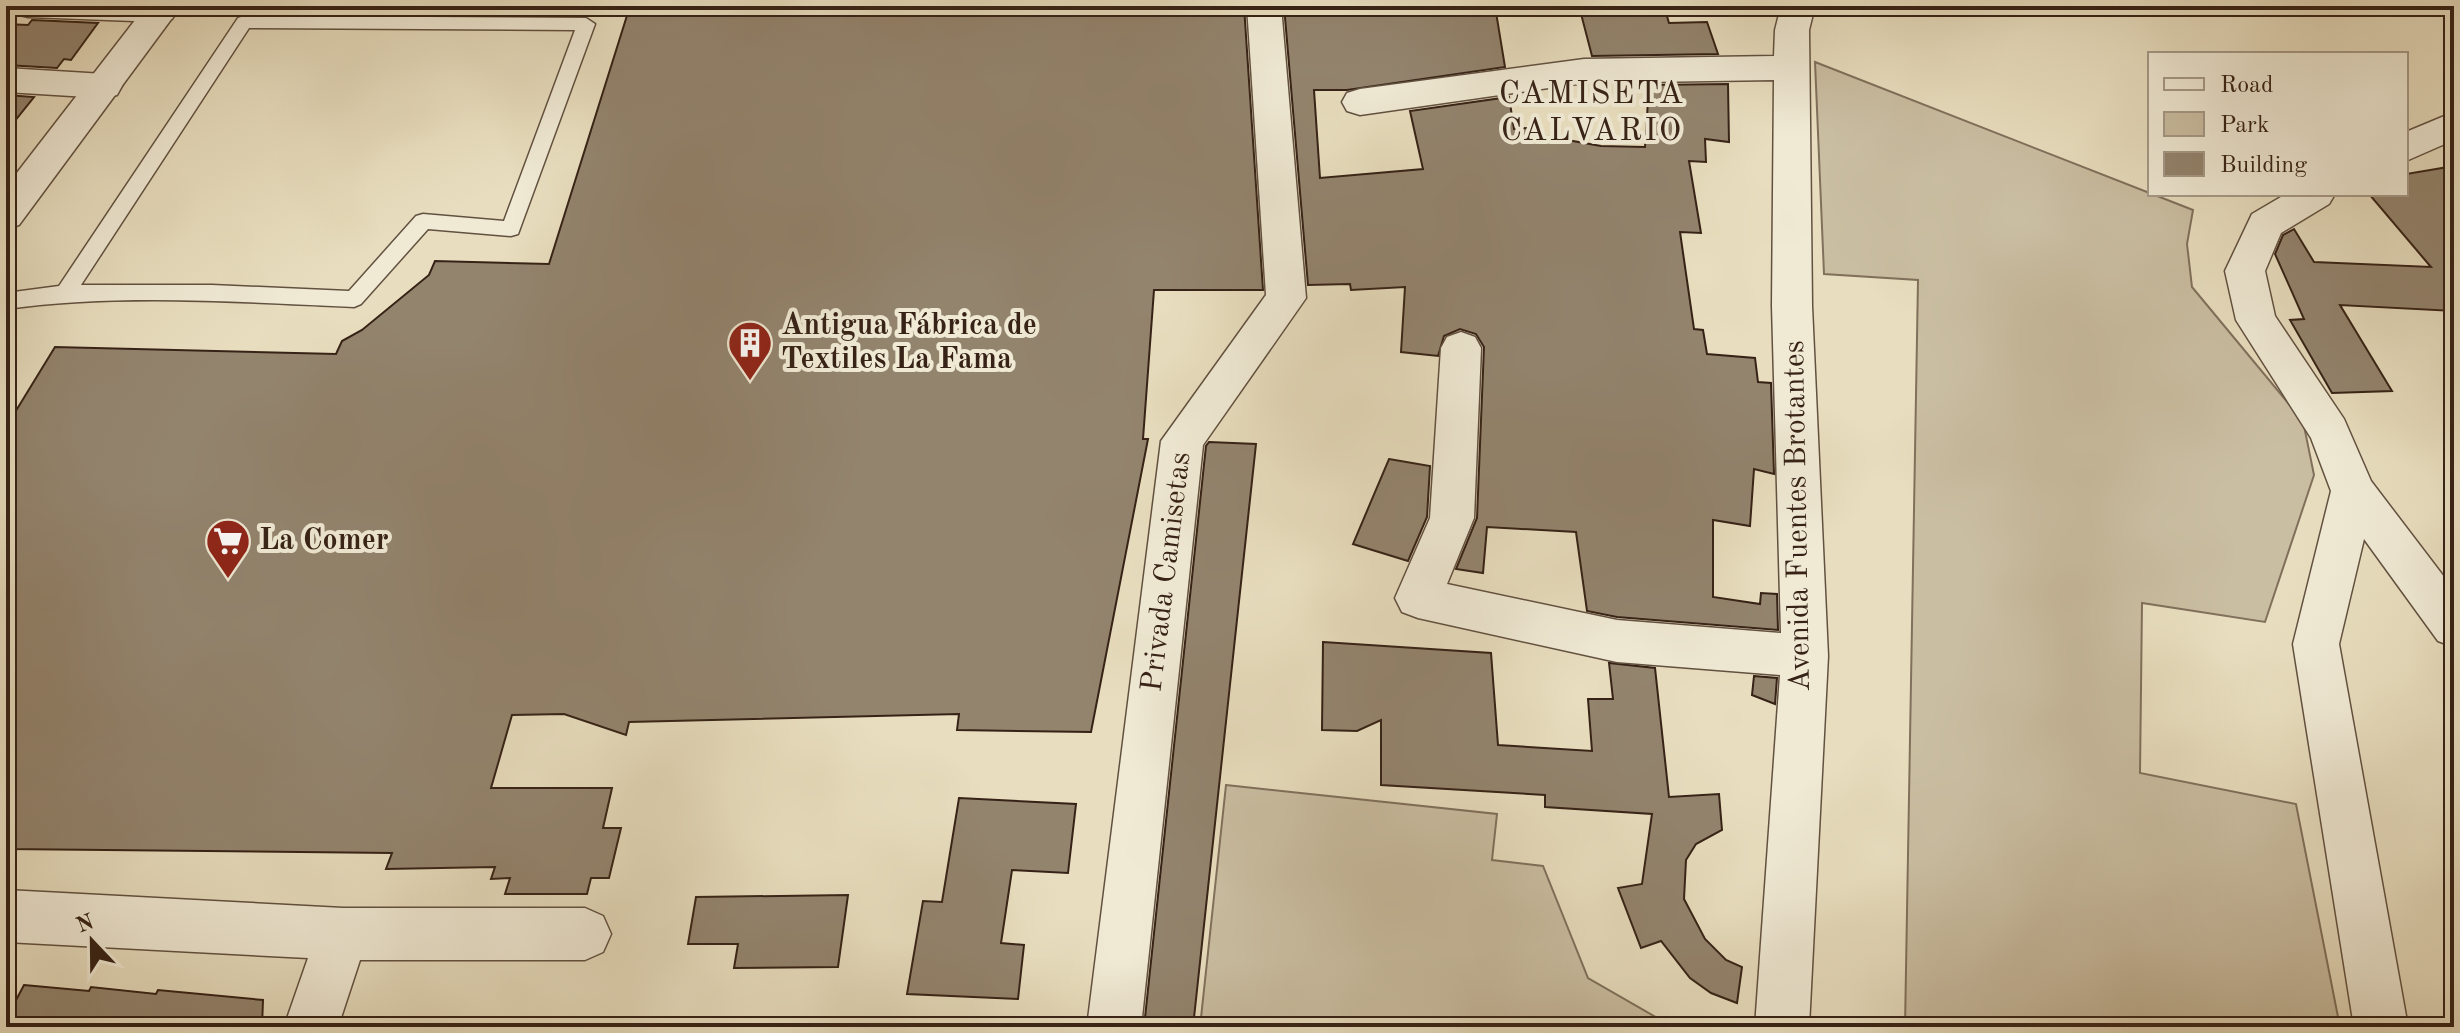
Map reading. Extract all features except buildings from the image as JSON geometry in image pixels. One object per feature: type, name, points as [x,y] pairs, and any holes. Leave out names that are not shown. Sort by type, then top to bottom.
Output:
[{"type":"street","points":[[28,6],[162,8]]},
{"type":"street","name":"Privada Camisetas","points":[[1114,1027],[1182,441],[1286,298],[1264,6]]},
{"type":"street","name":"Avenida Fuentes Brotantes","points":[[1782,1027],[1805,656],[1792,306],[1792,30],[1798,6]]},
{"type":"street","points":[[6,215],[162,8]]},
{"type":"street","points":[[1360,102],[1584,71],[1792,68]]},
{"type":"street","points":[[6,80],[104,86]]},
{"type":"street","points":[[2408,147],[2454,125]]},
{"type":"street","points":[[2313,196],[2266,224],[2245,271],[2256,320],[2329,431],[2353,491],[2454,626]]},
{"type":"street","points":[[1461,348],[1452,518],[1418,598],[1617,641],[1805,656]]},
{"type":"street","points":[[2353,491],[2316,644],[2381,1027]]},
{"type":"street","points":[[6,916],[343,934],[585,934]]},
{"type":"street","points":[[311,1027],[343,934]]},
{"type":"lane","points":[[321,24],[332,6]]},
{"type":"lane","points":[[6,301],[65,293],[212,293],[354,299],[423,221],[511,229],[586,24],[244,22],[65,293]]},
{"type":"green space","points":[[1815,62],[2148,192],[2148,196],[2157,196],[2193,210],[2187,244],[2192,287],[2303,421],[2314,475],[2265,622],[2142,603],[2140,773],[2296,804],[2340,1027],[1905,1027],[1918,280],[1824,274]]},
{"type":"green space","points":[[1226,785],[1497,814],[1492,860],[1543,866],[1588,978],[1673,1027],[1200,1027]]},
{"type":"place","name":"Antigua Fábrica de Textiles La Fama","points":[[750,382]]},
{"type":"place","name":"La Comer","points":[[228,580]]},
{"type":"district","name":"CAMISETA CALVARIO","points":[[1592,114]]}]
